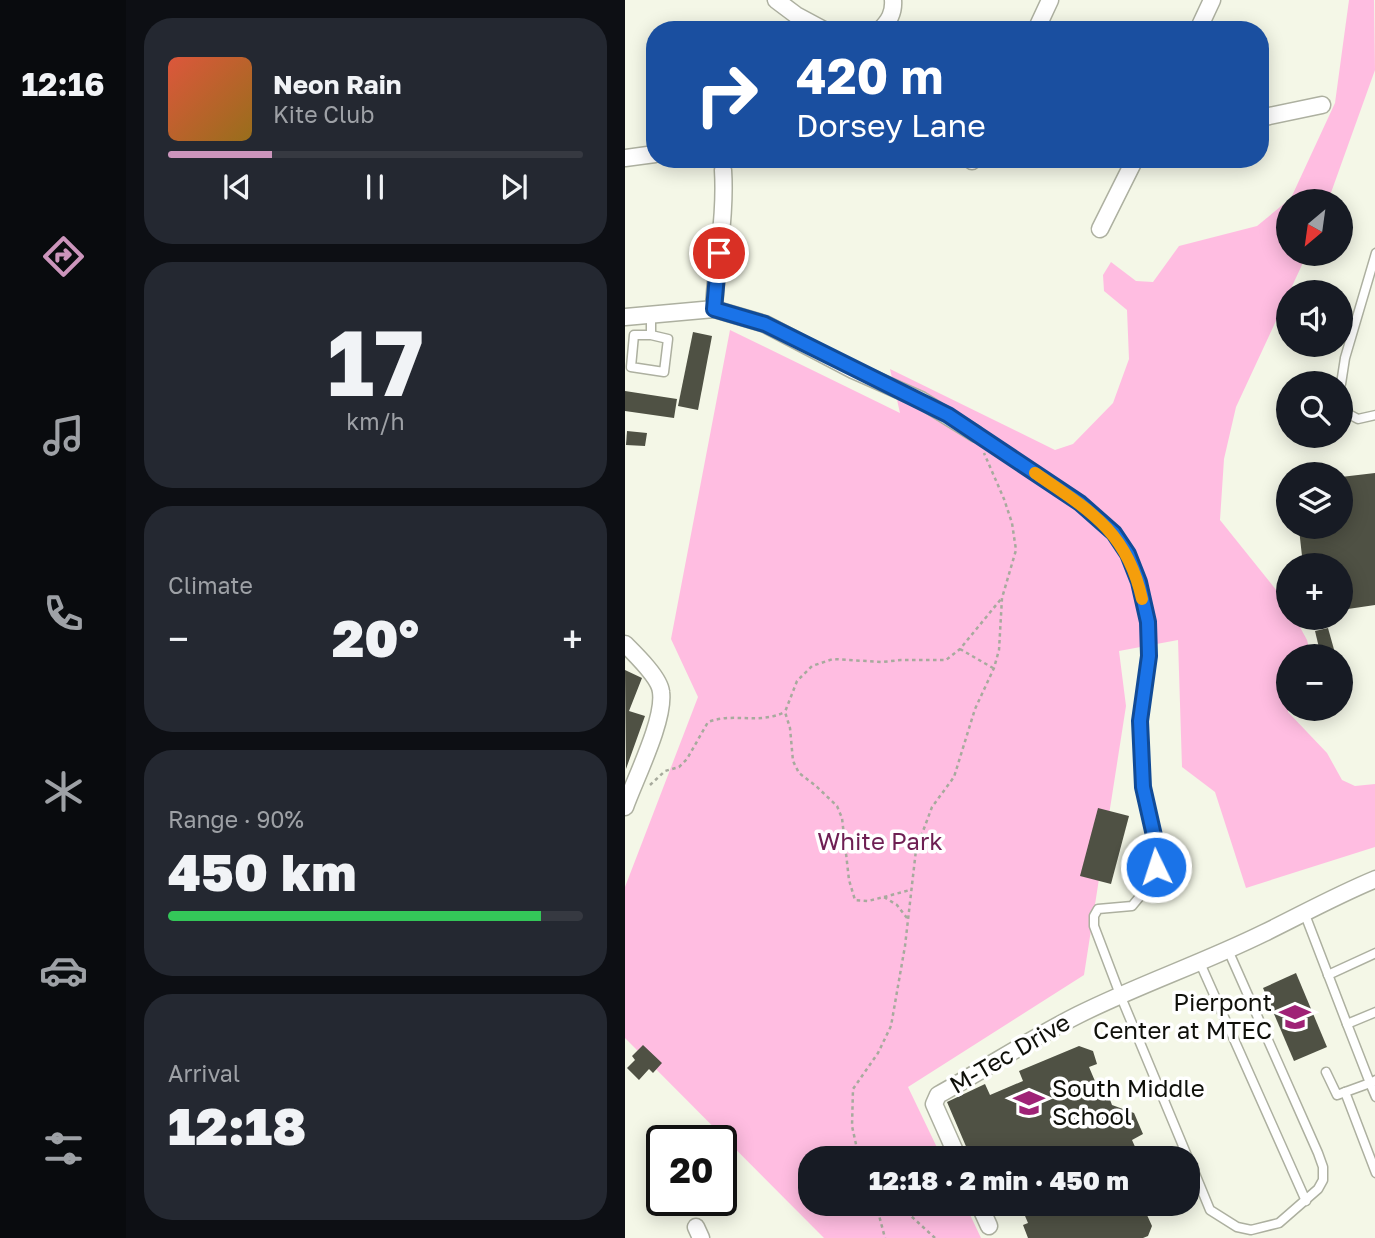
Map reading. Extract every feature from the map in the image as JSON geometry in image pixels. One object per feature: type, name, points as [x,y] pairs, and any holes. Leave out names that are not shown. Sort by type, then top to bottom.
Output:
[{"type":"street","points":[[776,0],[807,21]]},
{"type":"street","points":[[888,21],[893,0]]},
{"type":"street","points":[[1040,21],[1050,0]]},
{"type":"street","points":[[1202,21],[1212,0]]},
{"type":"street","points":[[1269,116],[1323,105]]},
{"type":"street","points":[[625,158],[646,154]]},
{"type":"street","points":[[1100,229],[1130,168]]},
{"type":"street","points":[[714,309],[724,214],[723,170]]},
{"type":"street","points":[[625,317],[714,309],[765,324],[921,400],[976,434]]},
{"type":"street","points":[[625,644],[643,662],[662,690],[660,715],[628,800]]},
{"type":"street","name":"M-Tec Drive","points":[[953,1146],[934,1104],[938,1095],[1080,1014],[1228,950],[1375,880]]},
{"type":"street","points":[[984,1216],[989,1226]]},
{"type":"lane","points":[[1343,371],[1375,253]]},
{"type":"lane","points":[[651,315],[651,335]]},
{"type":"lane","points":[[634,335],[651,335],[668,339],[663,372],[631,367],[634,335]]},
{"type":"lane","points":[[1353,416],[1358,419],[1375,415]]},
{"type":"lane","points":[[976,434],[1080,503],[1114,533],[1128,554],[1139,582],[1148,622],[1149,656],[1140,721],[1141,757],[1143,787],[1157,849],[1156,867],[1146,890],[1133,906],[1098,909],[1094,916],[1099,943],[1183,1146]]},
{"type":"lane","points":[[1304,912],[1372,1082],[1375,1097]]},
{"type":"lane","points":[[1200,1187],[1210,1210],[1237,1227],[1251,1230],[1279,1223],[1319,1189],[1323,1180],[1323,1167],[1228,950]]},
{"type":"lane","points":[[1328,975],[1375,953]]},
{"type":"lane","points":[[1200,962],[1306,1201]]},
{"type":"lane","points":[[1347,1024],[1375,1012]]},
{"type":"lane","points":[[1326,1072],[1337,1095],[1372,1082]]},
{"type":"lane","points":[[1345,1092],[1375,1173]]},
{"type":"path","points":[[856,1146],[852,1126],[853,1089],[878,1053],[891,1026],[905,946],[916,850],[932,807],[954,777],[975,709],[994,668],[999,650],[1002,598],[1016,550],[1012,523],[1004,499],[976,434]]},
{"type":"path","points":[[910,890],[868,901],[855,900],[849,880],[842,818],[837,807],[799,773],[793,761],[785,712],[797,681],[812,666],[833,659],[882,662],[946,660],[960,649],[1002,598]]},
{"type":"path","points":[[960,649],[994,668]]},
{"type":"path","points":[[628,800],[654,783],[665,771],[679,766],[687,759],[708,722],[729,716],[742,720],[775,717],[785,712]]},
{"type":"path","points":[[884,897],[897,905],[907,918]]},
{"type":"path","points":[[879,1216],[885,1238]]},
{"type":"path","points":[[911,1216],[935,1238]]},
{"type":"green space","name":"White Park","points":[[1349,0],[1374,0],[1375,70],[1332,189],[1295,189],[1335,103]]},
{"type":"green space","name":"White Park","points":[[1276,210],[1276,266],[1301,266],[1295,280],[1276,280],[1276,321],[1236,407],[1224,459],[1220,520],[1276,590],[1276,630],[1302,630],[1307,640],[1308,644],[1276,644],[1276,721],[1297,721],[1327,753],[1342,780],[1355,786],[1375,784],[1375,847],[1246,888],[1215,792],[1182,767],[1178,640],[1119,651],[1126,706],[1084,975],[908,1087],[936,1146],[798,1146],[798,1212],[737,1151],[737,1125],[712,1125],[625,1038],[625,887],[698,697],[671,639],[730,330],[900,413],[890,369],[1055,450],[1073,444],[1113,403],[1129,359],[1127,310],[1104,291],[1103,275],[1111,262],[1136,281],[1153,282],[1179,246],[1257,226]]},
{"type":"green space","name":"White Park","points":[[802,1216],[971,1216],[981,1238],[824,1238]]},
{"type":"building","points":[[693,332],[712,336],[698,410],[678,406]]},
{"type":"building","points":[[625,391],[677,399],[674,418],[625,411]]},
{"type":"building","points":[[627,431],[647,433],[645,446],[626,445]]},
{"type":"building","points":[[1375,473],[1375,605],[1353,608],[1353,553],[1302,553],[1300,539],[1353,539],[1353,476]]},
{"type":"building","points":[[1329,630],[1332,644],[1318,644],[1315,631]]},
{"type":"building","points":[[625,670],[642,678],[629,711],[645,716],[626,769]]},
{"type":"building","points":[[1098,808],[1129,816],[1111,884],[1080,876]]},
{"type":"building","name":"Pierpont Center at MTEC","points":[[1296,973],[1327,1047],[1294,1061],[1263,988]]},
{"type":"building","points":[[643,1045],[662,1063],[653,1073],[649,1069],[639,1080],[627,1068],[635,1060],[632,1056]]},
{"type":"building","name":"South Middle School","points":[[1079,1046],[1093,1051],[1097,1064],[1089,1067],[1103,1100],[1109,1097],[1112,1105],[1134,1113],[1143,1134],[1132,1140],[1135,1146],[966,1146],[947,1102],[985,1084],[990,1095],[1023,1081],[1019,1071]]},
{"type":"building","name":"South Middle School","points":[[1025,1216],[1147,1216],[1152,1226],[1148,1236],[1143,1238],[1028,1238],[1023,1225],[1028,1223]]},
{"type":"slow traffic","points":[[1035,473],[1080,503],[1114,533],[1128,554],[1139,582],[1142,599]]},
{"type":"place","name":"Pierpont Center at MTEC","points":[[1295,1017]]},
{"type":"place","name":"South Middle School","points":[[1029,1103]]},
{"type":"route","points":[[719,253],[714,309],[765,324],[948,415],[1080,503],[1114,533],[1128,554],[1139,582],[1148,622],[1149,656],[1142,691],[1140,721],[1143,787],[1157,849],[1156,867]]}]
